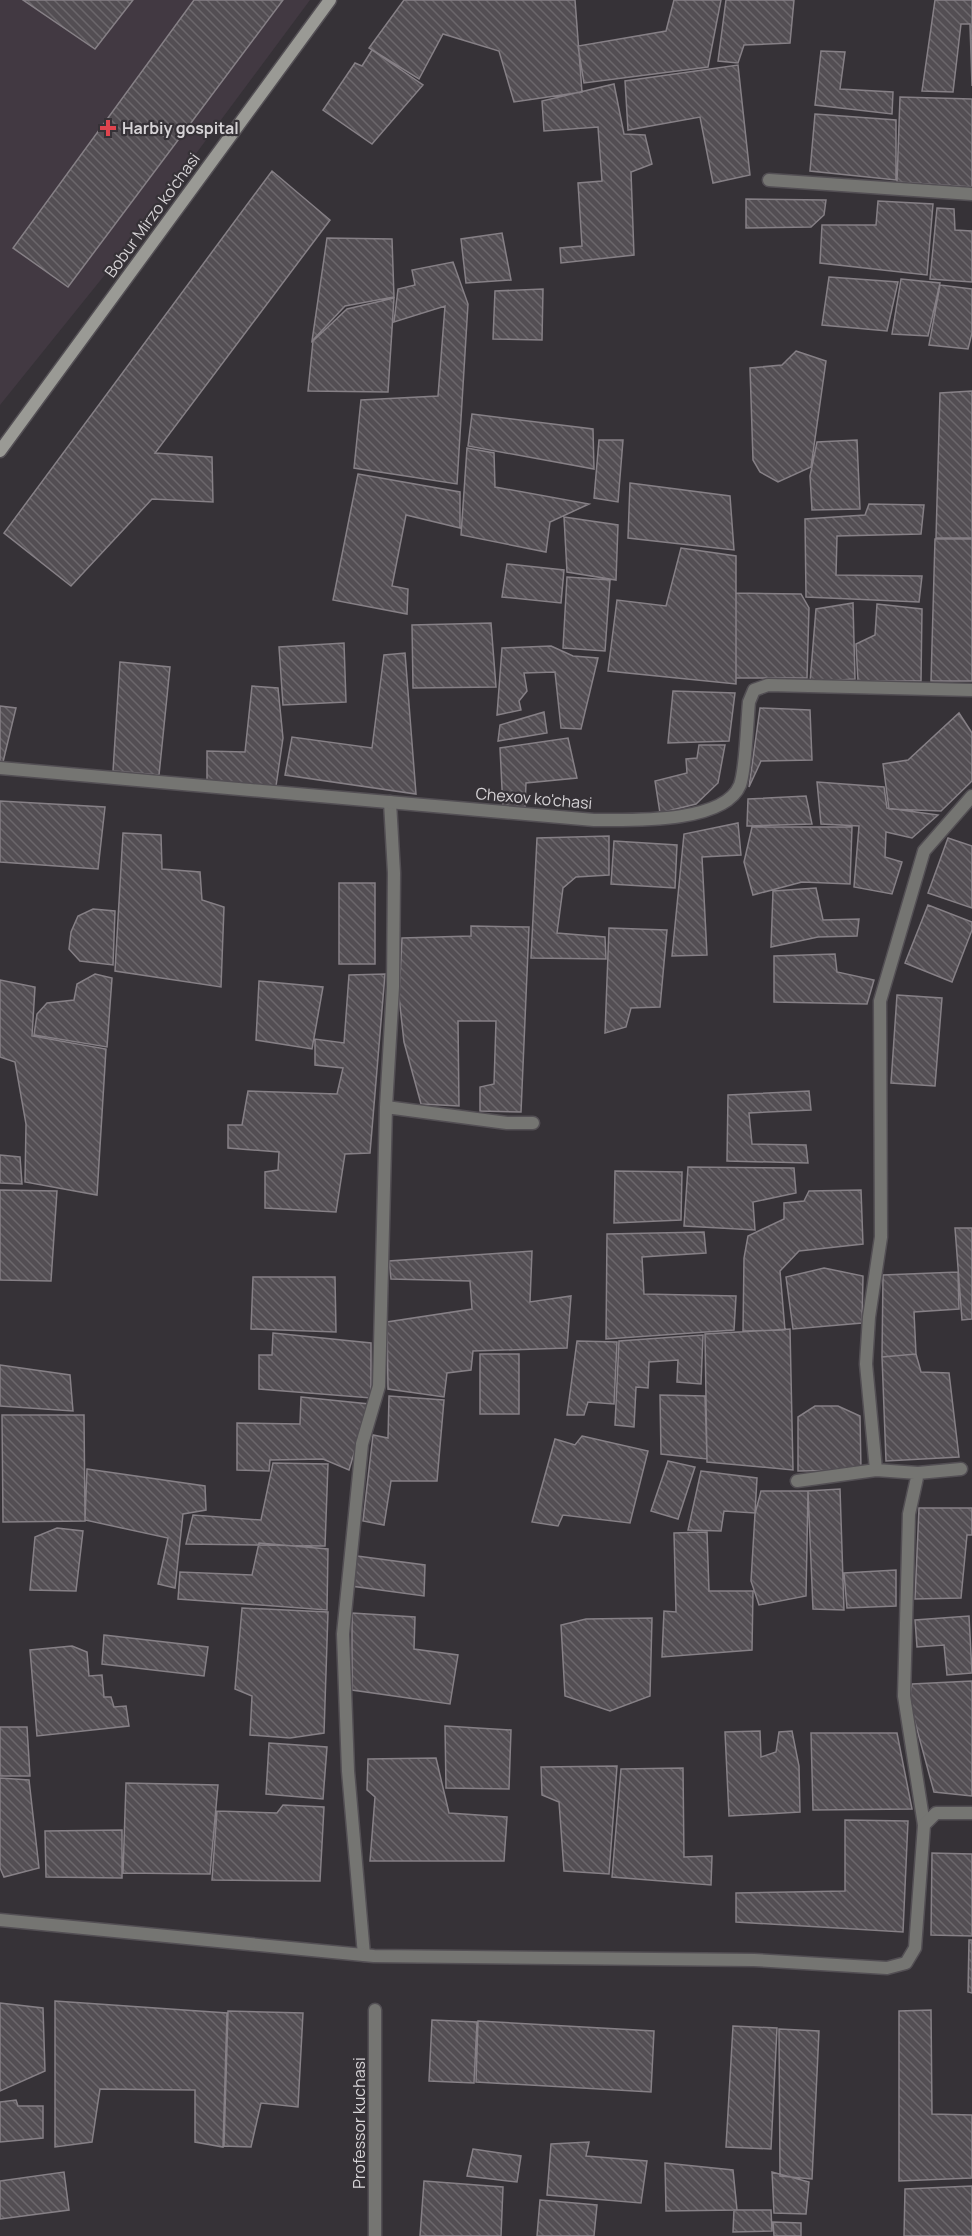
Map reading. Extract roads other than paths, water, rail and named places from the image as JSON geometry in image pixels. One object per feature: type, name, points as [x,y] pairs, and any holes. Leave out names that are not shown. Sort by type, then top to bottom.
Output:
[{"type":"street","name":"Bobur Mirzo ko'chasi","points":[[0,451],[330,0]]},
{"type":"street","points":[[769,180],[972,194]]},
{"type":"street","name":"Chexov ko'chasi","points":[[0,768],[594,820],[654,820],[714,808],[730,800],[740,784],[749,702],[754,690],[768,685],[972,690]]},
{"type":"street","points":[[876,1470],[866,1364],[869,1317],[881,1237],[880,1001],[924,851],[972,796]]},
{"type":"street","points":[[364,1955],[348,1771],[343,1634],[362,1444],[379,1386],[386,1107],[393,987],[394,873],[390,802]]},
{"type":"street","points":[[386,1107],[507,1123],[532,1123]]},
{"type":"street","points":[[797,1481],[876,1470],[918,1473],[961,1469]]},
{"type":"street","points":[[0,1920],[364,1955],[754,1960],[886,1968],[906,1963],[915,1948],[924,1825],[904,1696],[909,1514],[918,1473]]},
{"type":"street","points":[[924,1825],[936,1813],[972,1813]]},
{"type":"street","name":"Professor kuchasi","points":[[375,2010],[375,2236]]},
{"type":"place","name":"Harbiy gospital","points":[[108,128]]}]
